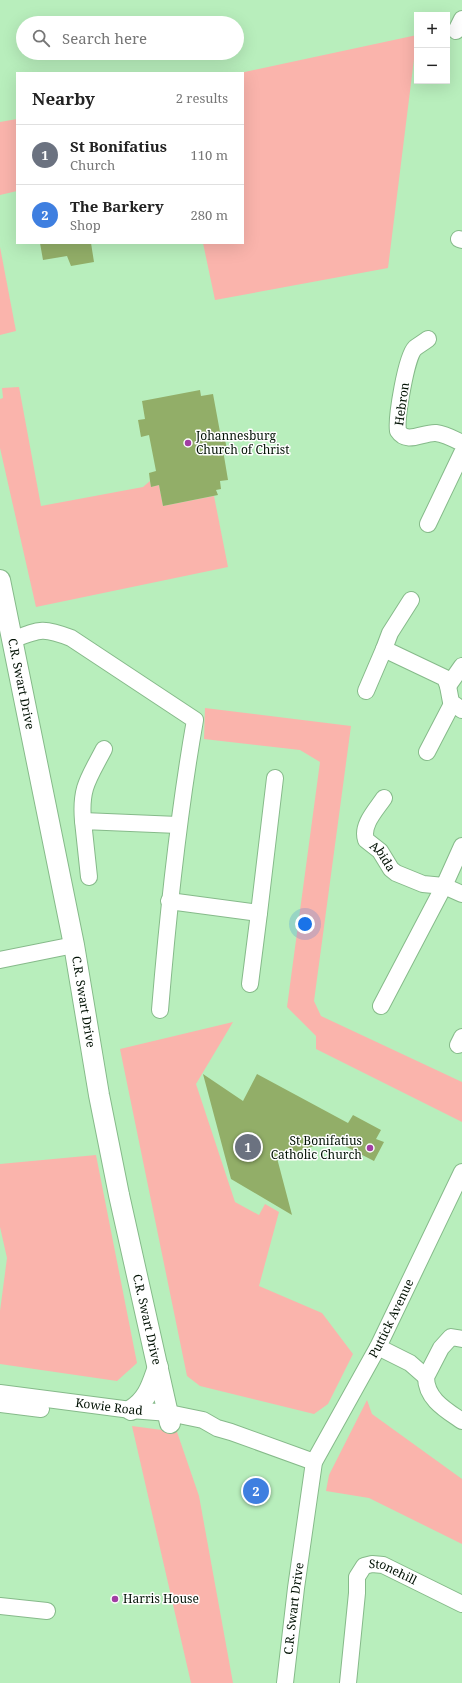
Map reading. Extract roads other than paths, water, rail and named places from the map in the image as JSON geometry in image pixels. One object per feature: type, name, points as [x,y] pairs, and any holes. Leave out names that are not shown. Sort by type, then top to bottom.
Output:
[{"type":"street","name":"Hebron","points":[[428,339],[415,348],[409,361],[397,416],[398,431],[402,436],[410,438],[428,433],[442,434],[462,443]]},
{"type":"street","points":[[428,524],[462,453]]},
{"type":"street","name":"C.R. Swart Drive","points":[[0,580],[74,945],[119,1195],[170,1418]]},
{"type":"street","points":[[366,691],[390,633],[411,600]]},
{"type":"street","points":[[12,640],[38,629],[48,630],[71,638],[195,720],[178,825],[169,901],[160,1010]]},
{"type":"street","points":[[384,649],[445,678],[457,707],[427,752]]},
{"type":"street","points":[[448,686],[462,666]]},
{"type":"street","points":[[89,877],[82,806],[85,784],[104,749]]},
{"type":"street","points":[[250,984],[275,778]]},
{"type":"street","name":"Abida","points":[[384,798],[368,823],[365,830],[366,840],[380,851],[391,869],[396,873],[423,884],[444,886],[462,894]]},
{"type":"street","points":[[83,821],[178,825]]},
{"type":"street","points":[[381,1006],[444,886],[462,846]]},
{"type":"street","points":[[169,901],[259,913]]},
{"type":"street","points":[[0,960],[74,945]]},
{"type":"street","name":"Puttick Avenue","points":[[314,1462],[378,1347],[462,1172]]},
{"type":"street","points":[[462,1339],[451,1337],[446,1342],[426,1377],[428,1391],[434,1399],[462,1421]]},
{"type":"street","points":[[378,1347],[410,1363],[426,1377]]},
{"type":"street","points":[[131,1410],[139,1405],[149,1391],[158,1366]]},
{"type":"street","name":"Kowie Road","points":[[0,1393],[131,1410],[170,1418]]},
{"type":"street","name":"Kowie Road","points":[[0,1404],[203,1420],[217,1428],[314,1462]]},
{"type":"street","name":"C.R. Swart Drive","points":[[285,1683],[296,1588],[314,1462]]},
{"type":"street","name":"Stonehill","points":[[348,1683],[357,1593],[357,1578],[364,1566],[372,1564],[383,1565],[462,1604]]},
{"type":"street","points":[[0,1606],[47,1612]]},
{"type":"place","name":"Johannesburg Church of Christ","points":[[188,443]]},
{"type":"place","name":"St Bonifatius","points":[[248,1147]]},
{"type":"place","name":"St Bonifatius Catholic Church","points":[[370,1148]]},
{"type":"place","name":"The Barkery","points":[[256,1491]]},
{"type":"place","name":"Harris House","points":[[115,1599]]}]
